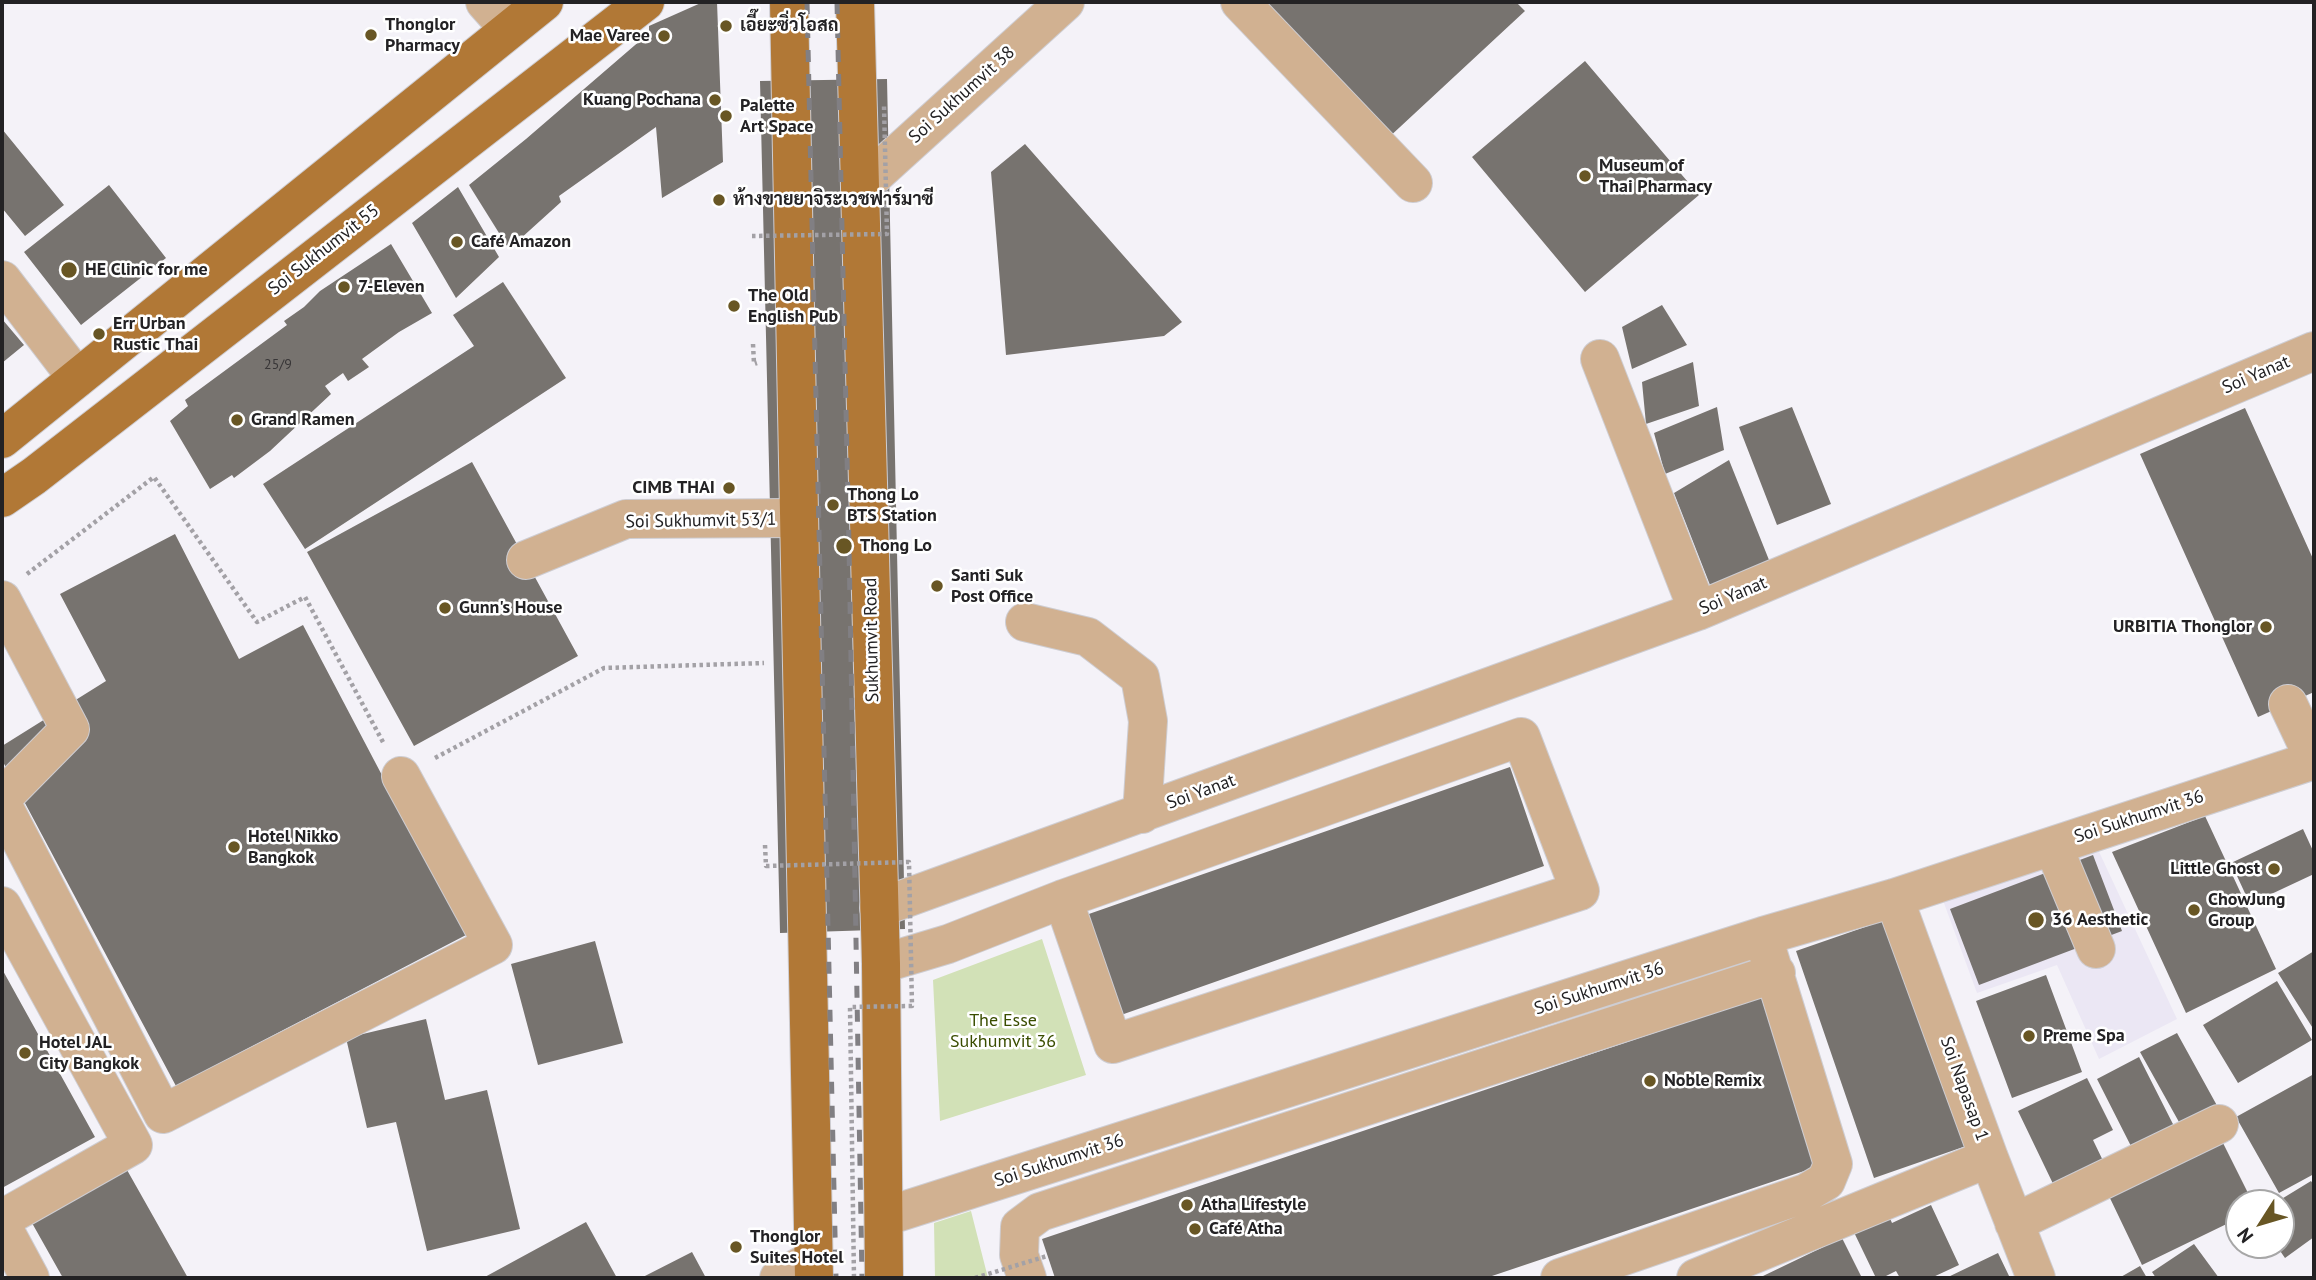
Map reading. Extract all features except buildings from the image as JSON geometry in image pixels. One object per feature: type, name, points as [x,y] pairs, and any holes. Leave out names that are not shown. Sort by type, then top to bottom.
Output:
[{"type":"main road","points":[[2,439],[77,378],[497,15],[544,2]]},
{"type":"main road","name":"Soi Sukhumvit 55","points":[[2,498],[34,476],[645,2]]},
{"type":"main road","points":[[789,2],[813,1269]]},
{"type":"main road","name":"Sukhumvit Road","points":[[855,2],[881,964],[884,1278]]},
{"type":"street","name":"Soi Sukhumvit 38","points":[[859,188],[1065,2]]},
{"type":"street","points":[[1240,2],[1413,183]]},
{"type":"street","points":[[2,280],[77,378]]},
{"type":"street","name":"Soi Yanat","points":[[878,908],[1698,611],[2314,351]]},
{"type":"street","points":[[1600,359],[1698,611]]},
{"type":"street","name":"Soi Sukhumvit 53/1","points":[[526,560],[626,519],[799,519]]},
{"type":"street","points":[[2,798],[70,729],[13,588]]},
{"type":"street","name":"Soi Yanat","points":[[1025,622],[1088,637],[1140,677],[1148,721],[1142,814]]},
{"type":"street","points":[[2288,704],[2314,760]]},
{"type":"street","points":[[881,964],[947,944],[1063,899],[1521,737],[1580,891],[1114,1044],[1063,899]]},
{"type":"street","name":"Soi Sukhumvit 36","points":[[884,1217],[1763,936],[1894,898],[2314,760]]},
{"type":"street","points":[[2,804],[163,1114],[493,945],[401,776]]},
{"type":"street","points":[[2053,846],[2096,949]]},
{"type":"street","name":"Soi Napasap 1","points":[[1894,898],[2036,1278]]},
{"type":"street","points":[[2,906],[132,1144],[2,1219]]},
{"type":"street","points":[[1560,1278],[1806,1193],[1826,1181],[1833,1164],[1763,936]]},
{"type":"street","points":[[1037,1267],[1019,1255],[1020,1227],[1040,1212],[1776,973]]},
{"type":"street","points":[[2014,1223],[2218,1124]]},
{"type":"street","points":[[1696,1278],[1989,1158]]},
{"type":"street","points":[[2,1226],[30,1278]]},
{"type":"street","points":[[779,1278],[813,1269]]},
{"type":"path","points":[[752,236],[887,234],[884,106]]},
{"type":"path","points":[[13,588],[154,477],[257,622],[305,597],[401,776],[604,668],[802,662]]},
{"type":"path","points":[[765,845],[766,866],[909,862],[912,1006],[849,1007],[854,1278]]},
{"type":"path","points":[[975,1278],[1037,1267]]},
{"type":"shaded area","points":[[2094,841],[2177,1019],[2099,1059],[2057,965],[1977,993],[1941,895]]},
{"type":"green space","name":"The Esse Sukhumvit 36","points":[[1042,939],[1086,1075],[940,1121],[933,980]]},
{"type":"green space","points":[[971,1211],[988,1278],[935,1278],[934,1223]]},
{"type":"railway","points":[[807,2],[836,1278]]},
{"type":"railway","points":[[837,2],[862,1278]]},
{"type":"place","name":"เอี๊ยะซิ่วโอสถ","points":[[726,26]]},
{"type":"place","name":"Thonglor Pharmacy","points":[[371,35]]},
{"type":"place","name":"Mae Varee","points":[[664,36]]},
{"type":"place","name":"Kuang Pochana","points":[[715,100]]},
{"type":"place","name":"Palette Art Space","points":[[726,116]]},
{"type":"place","name":"Museum of Thai Pharmacy","points":[[1585,176]]},
{"type":"place","name":"ห้างขายยาจิระเวชฟาร์มาซี","points":[[719,200]]},
{"type":"place","name":"Café Amazon","points":[[457,242]]},
{"type":"place","name":"HE Clinic for me","points":[[69,270]]},
{"type":"place","name":"7-Eleven","points":[[344,287]]},
{"type":"place","name":"The Old English Pub","points":[[734,306]]},
{"type":"place","name":"Err Urban Rustic Thai","points":[[99,334]]},
{"type":"place","name":"Grand Ramen","points":[[237,420]]},
{"type":"place","name":"CIMB THAI","points":[[729,488]]},
{"type":"place","name":"Thong Lo BTS Station","points":[[833,505]]},
{"type":"place","name":"Thong Lo","points":[[844,546]]},
{"type":"place","name":"Santi Suk Post Office","points":[[937,586]]},
{"type":"place","name":"Gunn's House","points":[[445,608]]},
{"type":"place","name":"URBITIA Thonglor","points":[[2266,627]]},
{"type":"place","name":"Hotel Nikko Bangkok","points":[[234,847]]},
{"type":"place","name":"Little Ghost","points":[[2274,869]]},
{"type":"place","name":"ChowJung Group","points":[[2194,910]]},
{"type":"place","name":"36 Aesthetic","points":[[2036,920]]},
{"type":"place","name":"Preme Spa","points":[[2029,1036]]},
{"type":"place","name":"Hotel JAL City Bangkok","points":[[25,1053]]},
{"type":"place","name":"Noble Remix","points":[[1650,1081]]},
{"type":"place","name":"Atha Lifestyle","points":[[1187,1205]]},
{"type":"place","name":"Café Atha","points":[[1195,1229]]},
{"type":"place","name":"Thonglor Suites Hotel","points":[[736,1247]]}]
